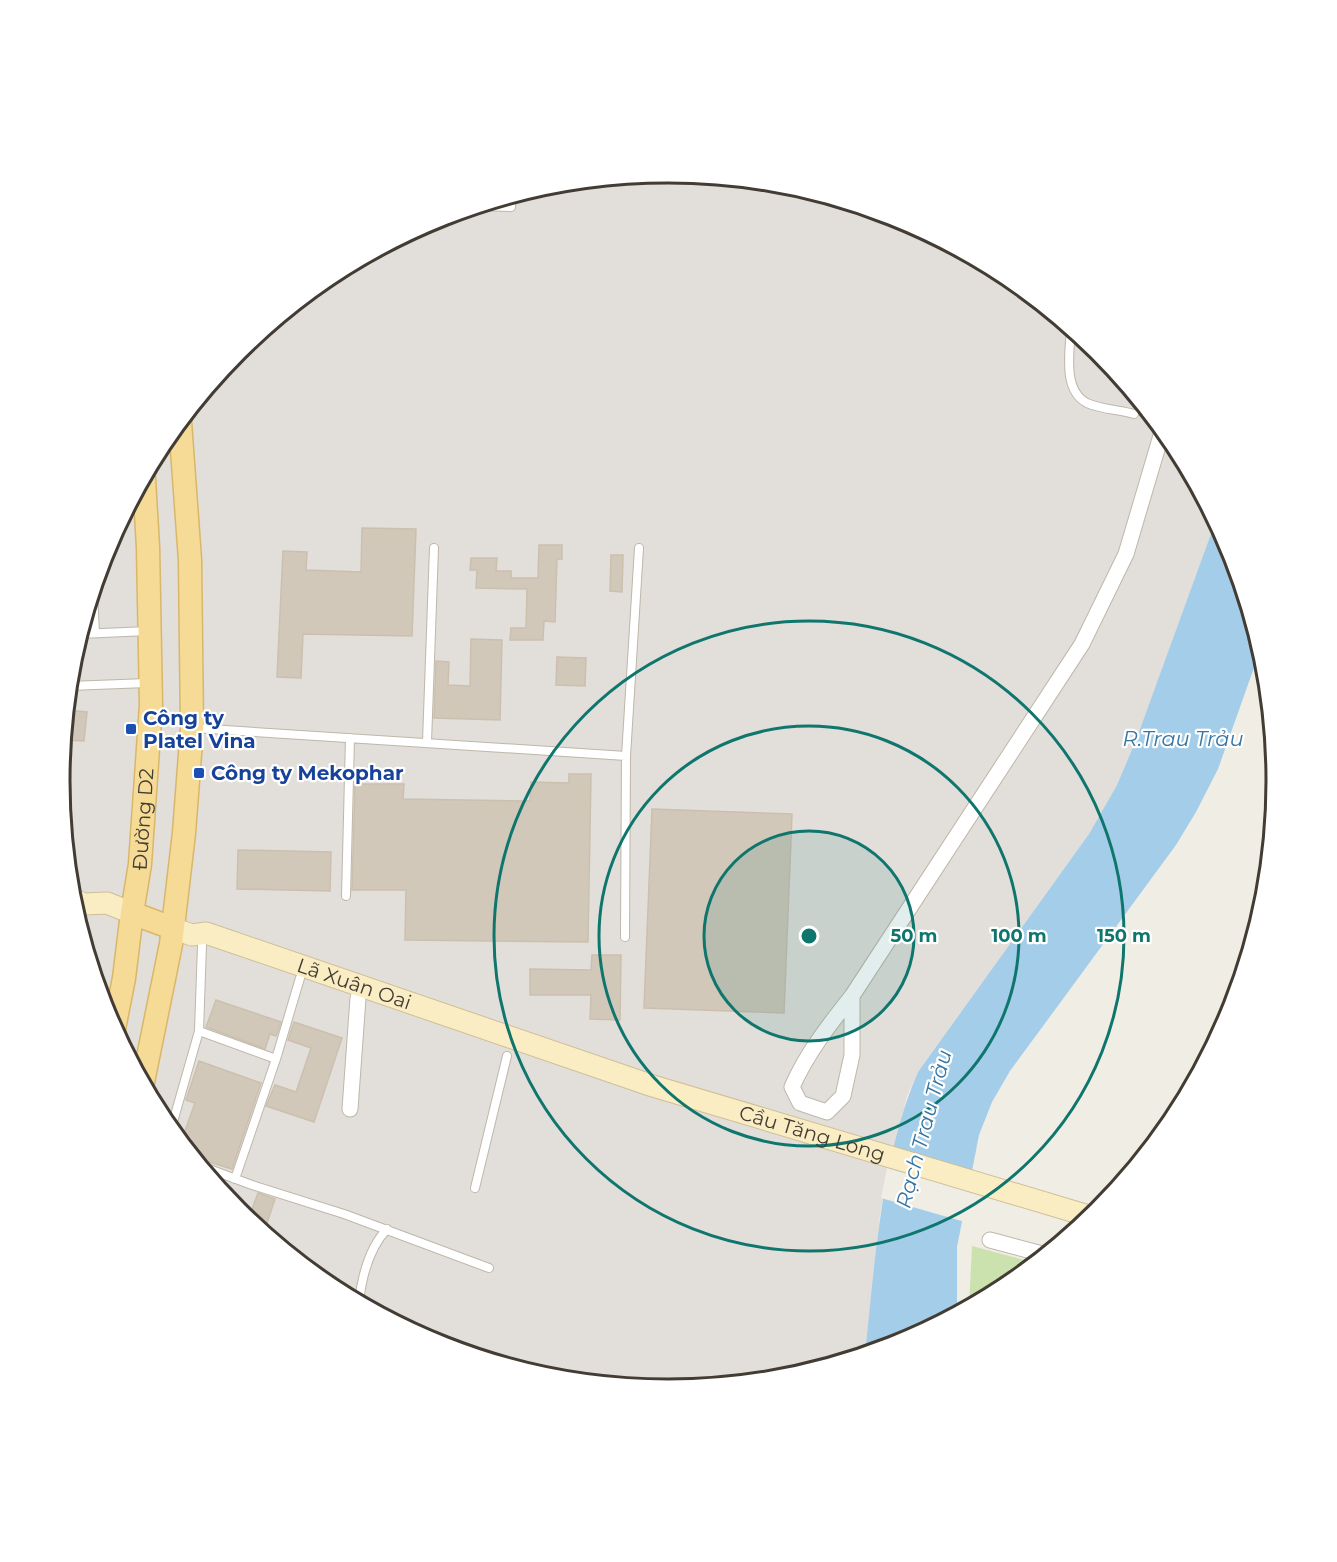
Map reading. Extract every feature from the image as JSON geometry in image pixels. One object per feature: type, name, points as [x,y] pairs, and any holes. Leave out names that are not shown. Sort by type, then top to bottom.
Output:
[{"type":"main road","points":[[192,420],[201,543],[203,681],[201,689],[192,700]]},
{"type":"main road","points":[[146,1070],[168,963],[184,833],[192,728],[189,549],[181,435]]},
{"type":"main road","name":"Đường D2","points":[[117,1012],[128,954],[140,864],[152,683],[145,493]]},
{"type":"main road","name":"Đường D2","points":[[134,514],[138,591],[149,622]]},
{"type":"main road","points":[[83,904],[107,903],[172,928]]},
{"type":"main road","name":"Lã Xuân Oai","points":[[172,928],[192,935],[206,933],[535,1045]]},
{"type":"main road","name":"Đường D2","points":[[111,997],[116,975],[128,954]]},
{"type":"main road","points":[[152,1081],[172,984],[168,963]]},
{"type":"main road","name":"Cầu Tăng Long","points":[[535,1045],[723,1108],[1081,1214]]},
{"type":"street","points":[[852,996],[852,1055],[843,1096],[827,1112],[800,1103],[792,1087],[800,1068],[820,1036],[852,996],[1082,644],[1126,554],[1160,440]]},
{"type":"street","points":[[350,1109],[358,998]]},
{"type":"street","points":[[990,1240],[1036,1252]]},
{"type":"lane","points":[[1070,338],[1069,363],[1072,385],[1079,396],[1088,403],[1134,414]]},
{"type":"lane","points":[[427,742],[434,548]]},
{"type":"lane","points":[[625,937],[626,756],[639,548]]},
{"type":"lane","points":[[94,615],[95,633]]},
{"type":"lane","points":[[89,633],[149,622]]},
{"type":"lane","points":[[79,686],[152,683]]},
{"type":"lane","points":[[192,728],[626,756]]},
{"type":"lane","points":[[346,896],[350,738]]},
{"type":"lane","points":[[174,1118],[199,1031],[202,945]]},
{"type":"lane","points":[[235,1179],[276,1059],[300,978]]},
{"type":"lane","points":[[199,1031],[276,1059]]},
{"type":"lane","points":[[475,1188],[507,1056]]},
{"type":"lane","points":[[216,1172],[387,1229],[489,1268]]},
{"type":"lane","points":[[361,1294],[370,1254],[377,1240],[387,1229]]},
{"type":"shaded area","points":[[629,184],[708,184],[747,188],[823,203],[861,215],[933,245],[968,263],[1001,284],[1063,331],[1118,387],[1143,417],[1166,449],[1205,517],[1212,532],[1136,740],[1117,785],[1089,834],[918,1072],[907,1096],[880,1214],[866,1345],[785,1368],[708,1378],[629,1378],[552,1368],[476,1347],[404,1317],[369,1299],[304,1255],[246,1204],[194,1145],[171,1113],[132,1045],[102,973],[91,936],[82,898],[72,820],[70,781],[76,703],[82,664],[102,589],[132,517],[151,482],[171,449],[219,387],[274,331],[304,307],[336,284],[404,245],[476,215],[514,203],[552,194]]},
{"type":"green space","points":[[972,1246],[1026,1260],[1001,1278],[969,1298]]},
{"type":"water","name":"R.Trau Trảu","points":[[1212,532],[1235,589],[1255,665],[1218,769],[1176,845],[1010,1071],[992,1102],[979,1135],[957,1247],[957,1305],[866,1345],[881,1211],[896,1139],[918,1072],[1089,834],[1117,785],[1136,740]]},
{"type":"pier","points":[[887,1168],[971,1191],[965,1222],[881,1198]]},
{"type":"building","points":[[362,528],[416,529],[412,636],[303,634],[301,678],[277,677],[283,551],[307,552],[306,570],[361,572]]},
{"type":"building","points":[[539,545],[562,545],[562,559],[557,559],[555,622],[544,621],[543,640],[510,640],[511,628],[526,628],[527,589],[476,588],[477,570],[470,570],[471,558],[497,558],[496,571],[511,571],[511,578],[538,578]]},
{"type":"building","points":[[611,555],[623,555],[622,592],[610,591]]},
{"type":"building","points":[[471,639],[502,640],[500,720],[434,718],[436,661],[449,662],[448,685],[470,686]]},
{"type":"building","points":[[557,657],[586,658],[585,686],[556,685]]},
{"type":"building","points":[[75,711],[87,712],[84,741],[72,740]]},
{"type":"building","points":[[569,774],[591,774],[588,942],[405,940],[406,890],[352,890],[355,784],[404,784],[403,799],[530,801],[531,782],[569,783]]},
{"type":"building","points":[[652,809],[792,814],[784,1013],[644,1008]]},
{"type":"building","points":[[238,850],[331,852],[330,891],[237,889]]},
{"type":"building","points":[[592,955],[621,955],[620,1020],[590,1019],[591,995],[530,995],[530,969],[591,970]]},
{"type":"building","points":[[216,1000],[281,1022],[276,1036],[270,1034],[265,1049],[206,1027]]},
{"type":"building","points":[[294,1022],[342,1038],[314,1122],[266,1106],[275,1085],[296,1092],[311,1048],[288,1040]]},
{"type":"building","points":[[199,1061],[261,1083],[232,1169],[208,1161],[185,1132],[195,1103],[186,1100]]},
{"type":"building","points":[[258,1193],[275,1199],[267,1224],[252,1210]]},
{"type":"place","name":"Công ty Platel Vina","points":[[131,729]]},
{"type":"place","name":"Công ty Mekophar","points":[[199,773]]},
{"type":"water label","name":"Rạch Trau Trảu","points":[[924,1129]]}]
